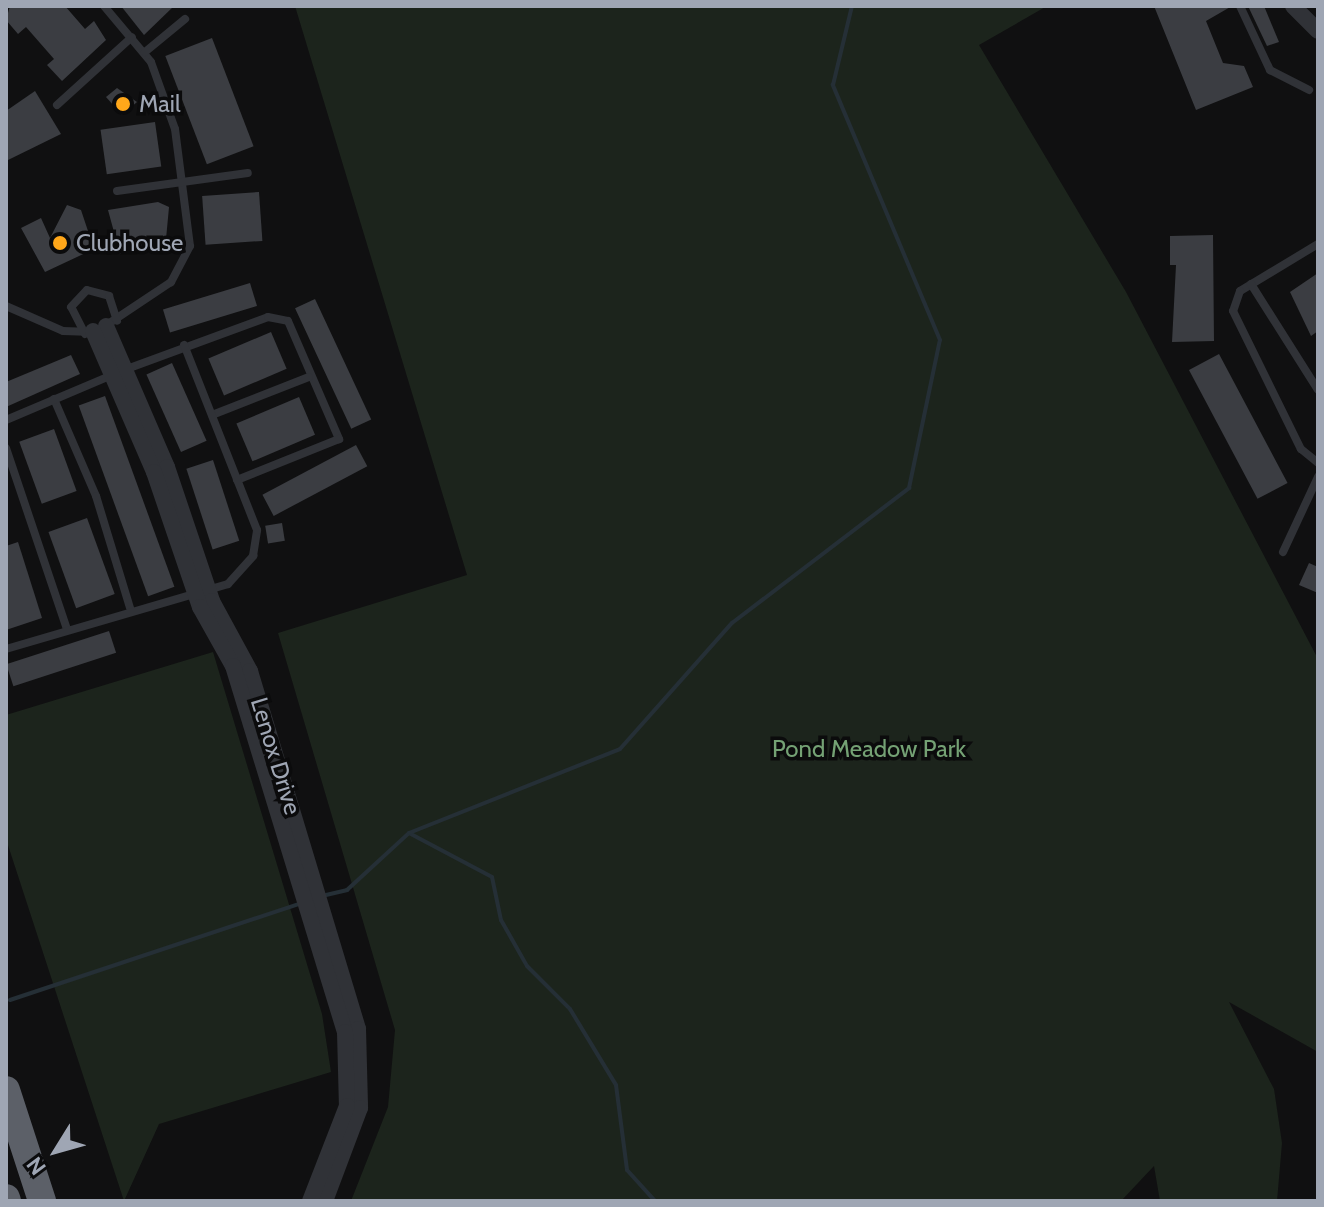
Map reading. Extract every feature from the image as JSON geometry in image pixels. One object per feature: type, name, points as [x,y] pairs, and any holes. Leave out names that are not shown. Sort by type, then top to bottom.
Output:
[{"type":"highway","points":[[6,1090],[42,1201]]},
{"type":"street","points":[[1294,6],[1318,31]]},
{"type":"street","name":"Lenox Drive","points":[[100,328],[202,594],[246,660],[265,746],[347,1016],[350,1086],[325,1201]]},
{"type":"street","name":"Lenox Drive","points":[[310,1201],[338,1150]]},
{"type":"lane","points":[[6,306],[100,328],[171,282],[188,259],[183,183],[175,129],[145,52],[104,6]]},
{"type":"lane","points":[[1240,6],[1270,70],[1309,90]]},
{"type":"lane","points":[[145,52],[185,19]]},
{"type":"lane","points":[[57,105],[132,37]]},
{"type":"lane","points":[[117,191],[248,173]]},
{"type":"lane","points":[[1318,237],[1318,244],[1251,284],[1234,300],[1235,322],[1301,449],[1318,463]]},
{"type":"lane","points":[[1251,284],[1318,390]]},
{"type":"lane","points":[[87,290],[109,296],[100,328],[71,307],[87,290]]},
{"type":"lane","points":[[6,420],[184,345],[279,317],[288,321],[309,377],[339,439],[237,480]]},
{"type":"lane","points":[[6,649],[130,608],[202,594],[235,580],[258,544],[237,480],[184,345]]},
{"type":"lane","points":[[212,415],[309,377]]},
{"type":"lane","points":[[54,399],[96,496],[130,608]]},
{"type":"lane","points":[[6,448],[67,629]]},
{"type":"lane","points":[[1283,552],[1318,477]]},
{"type":"green space","name":"Pond Meadow Park","points":[[295,6],[1047,6],[979,45],[1126,292],[1318,659],[1318,1052],[1229,1002],[1274,1089],[1282,1143],[1277,1201],[1160,1201],[1154,1166],[1121,1201],[351,1201],[388,1107],[395,1030],[278,633],[467,575]]},
{"type":"green space","points":[[213,652],[322,1014],[331,1072],[159,1124],[124,1201],[6,839],[6,715]]},
{"type":"building","points":[[10,6],[65,6],[85,29],[94,21],[106,40],[62,81],[47,65],[54,59],[26,27],[18,34],[6,20]]},
{"type":"building","points":[[121,6],[174,6],[144,35]]},
{"type":"building","points":[[1154,6],[1232,6],[1206,21],[1223,63],[1244,66],[1253,87],[1196,110]]},
{"type":"building","points":[[1248,6],[1264,6],[1279,42],[1267,46]]},
{"type":"building","points":[[212,38],[254,146],[207,164],[165,56]]},
{"type":"building","name":"Mail","points":[[117,88],[137,102],[122,115],[106,97]]},
{"type":"building","points":[[35,91],[61,134],[6,161],[6,111]]},
{"type":"building","points":[[155,122],[161,167],[107,174],[101,130]]},
{"type":"building","points":[[259,192],[262,241],[206,245],[202,196]]},
{"type":"building","points":[[158,202],[169,207],[165,250],[120,254],[108,210]]},
{"type":"building","name":"Clubhouse","points":[[67,205],[81,210],[94,249],[45,272],[21,228],[41,218],[50,238]]},
{"type":"building","points":[[1213,235],[1214,341],[1172,342],[1176,265],[1170,265],[1170,236]]},
{"type":"building","points":[[1318,273],[1318,331],[1311,336],[1290,292]]},
{"type":"building","points":[[250,283],[257,306],[170,333],[163,310]]},
{"type":"building","points":[[315,299],[371,420],[351,429],[295,308]]},
{"type":"building","points":[[271,332],[287,369],[224,395],[208,359]]},
{"type":"building","points":[[1219,354],[1288,483],[1258,499],[1189,370]]},
{"type":"building","points":[[71,355],[80,374],[6,407],[6,382]]},
{"type":"building","points":[[172,363],[207,441],[181,452],[146,374]]},
{"type":"building","points":[[105,396],[174,587],[148,596],[79,406]]},
{"type":"building","points":[[299,397],[315,435],[252,461],[236,424]]},
{"type":"building","points":[[54,429],[77,491],[42,504],[19,442]]},
{"type":"building","points":[[356,445],[367,466],[274,516],[262,495]]},
{"type":"building","points":[[213,460],[239,541],[213,549],[186,469]]},
{"type":"building","points":[[87,518],[115,594],[76,608],[48,532]]},
{"type":"building","points":[[282,523],[285,541],[268,543],[265,526]]},
{"type":"building","points":[[18,542],[42,618],[6,630],[6,546]]},
{"type":"building","points":[[1309,563],[1318,567],[1318,593],[1299,585]]},
{"type":"building","points":[[109,631],[116,653],[13,686],[6,664]]},
{"type":"waterway","points":[[326,895],[347,890],[409,833],[620,749],[732,623],[909,488],[940,340],[833,85],[852,6]]},
{"type":"waterway","points":[[409,833],[492,877],[501,920],[527,966],[570,1009],[616,1085],[627,1170],[655,1201]]},
{"type":"waterway","points":[[10,1000],[298,904]]},
{"type":"place","name":"Mail","points":[[123,104]]},
{"type":"place","name":"Clubhouse","points":[[60,243]]}]
